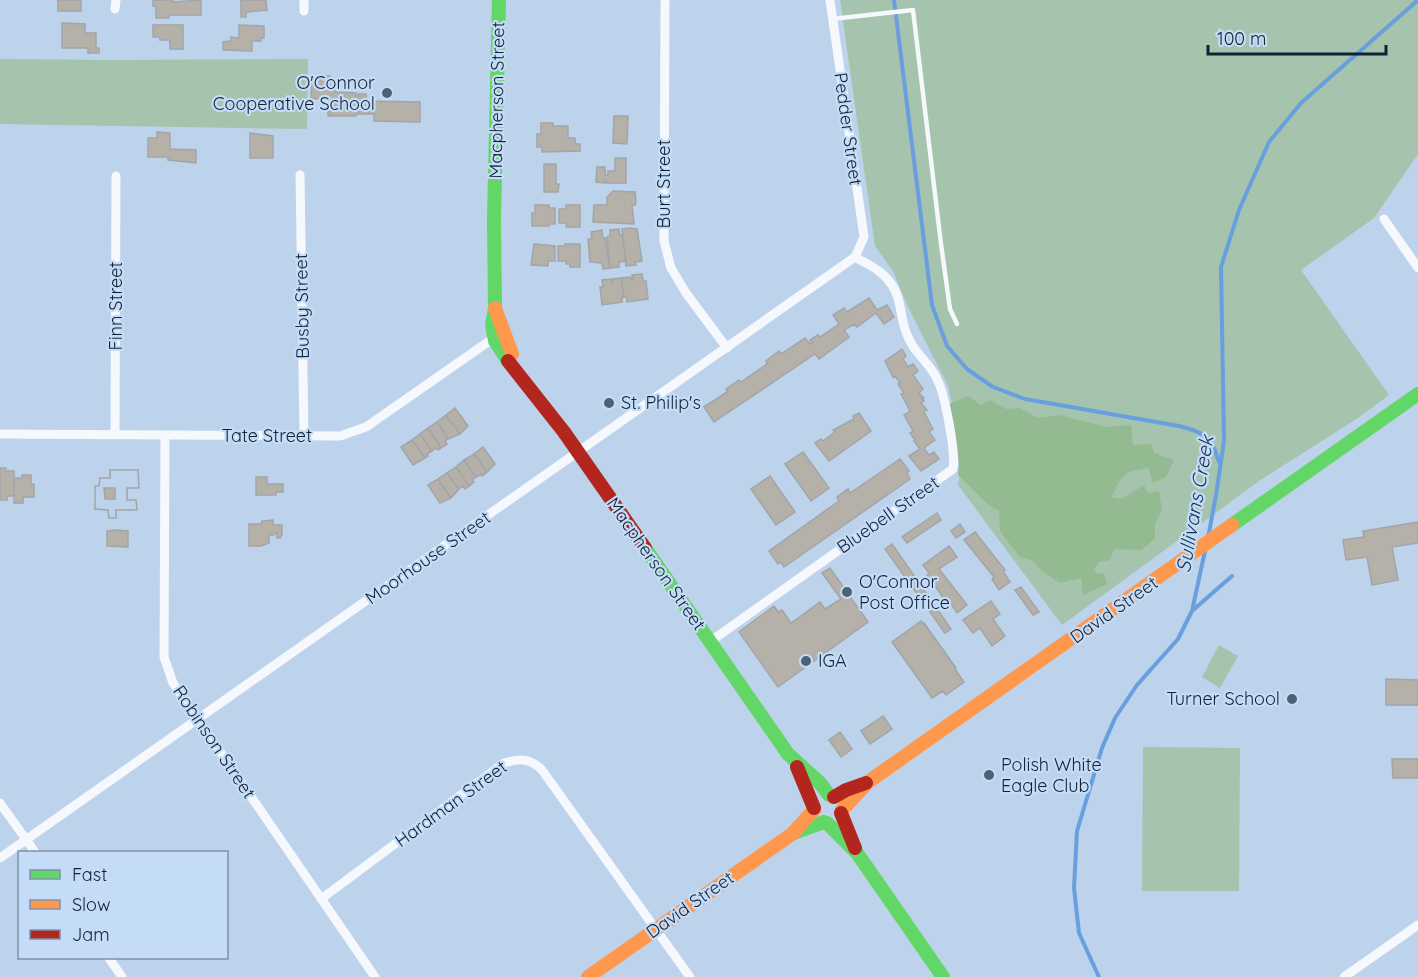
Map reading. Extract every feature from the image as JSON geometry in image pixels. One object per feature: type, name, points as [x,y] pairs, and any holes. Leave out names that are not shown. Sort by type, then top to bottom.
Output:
[{"type":"street","points":[[304,0],[304,11]]},
{"type":"street","name":"Macpherson Street","points":[[499,0],[494,219],[495,308],[501,318],[498,335],[513,357],[514,368],[578,453],[795,762],[814,809]]},
{"type":"street","name":"Burt Street","points":[[665,0],[664,241],[671,268],[686,293],[727,348]]},
{"type":"street","name":"Pedder Street","points":[[830,0],[864,237],[855,257]]},
{"type":"street","name":"Busby Street","points":[[300,175],[304,436]]},
{"type":"street","name":"Finn Street","points":[[115,435],[116,176]]},
{"type":"street","points":[[1384,219],[1418,268]]},
{"type":"street","name":"Moorhouse Street","points":[[0,858],[855,257]]},
{"type":"street","name":"Bluebell Street","points":[[711,641],[953,469],[955,459],[953,447],[937,379],[908,339],[899,301],[888,279],[855,257]]},
{"type":"street","name":"Tate Street","points":[[0,434],[340,436],[366,427],[498,335]]},
{"type":"street","name":"David Street","points":[[842,812],[868,782],[1418,394]]},
{"type":"street","name":"Robinson Street","points":[[165,435],[164,657],[173,683],[375,977]]},
{"type":"street","name":"Hardman Street","points":[[321,899],[504,763],[525,759],[533,762],[542,770],[690,977]]},
{"type":"street","name":"Macpherson Street","points":[[795,762],[820,783],[831,796]]},
{"type":"street","name":"David Street","points":[[831,796],[868,782]]},
{"type":"street","points":[[857,853],[839,801],[831,796],[818,799],[814,809],[818,819],[826,823],[857,853],[943,977]]},
{"type":"street","points":[[0,803],[34,851]]},
{"type":"street","name":"David Street","points":[[588,977],[792,834],[814,809]]},
{"type":"street","points":[[826,823],[836,821],[842,812]]},
{"type":"street","name":"David Street","points":[[792,834],[826,823]]},
{"type":"street","points":[[1344,977],[1418,925]]},
{"type":"street","points":[[110,959],[122,977]]},
{"type":"lane","points":[[832,19],[913,10],[950,309],[957,324]]},
{"type":"lane","points":[[934,245],[941,244]]},
{"type":"green space","points":[[840,0],[1418,0],[1418,154],[1374,218],[1301,270],[1389,395],[1358,418],[1262,479],[1062,625],[958,485],[962,465],[961,445],[948,386],[908,307],[893,271],[875,246]]},
{"type":"green space","points":[[0,59],[308,59],[307,129],[0,124]]},
{"type":"green space","points":[[968,396],[981,405],[990,400],[1006,409],[1020,408],[1038,418],[1059,415],[1107,427],[1131,425],[1133,445],[1151,444],[1154,453],[1174,460],[1166,477],[1153,483],[1148,467],[1129,472],[1121,480],[1111,497],[1122,499],[1144,485],[1148,493],[1159,491],[1162,510],[1155,524],[1155,539],[1141,550],[1114,549],[1110,560],[1099,562],[1094,569],[1097,574],[1104,573],[1107,584],[1083,595],[1081,578],[1060,583],[1043,572],[1033,561],[1020,557],[1000,531],[999,510],[991,507],[958,475],[959,463],[949,404]]},
{"type":"green space","points":[[1219,645],[1238,656],[1220,688],[1202,677]]},
{"type":"green space","points":[[1143,747],[1240,748],[1239,891],[1142,891]]},
{"type":"building","points":[[58,0],[81,0],[81,11],[58,11]]},
{"type":"building","points":[[153,0],[173,0],[173,2],[201,0],[201,15],[169,15],[169,18],[156,18],[156,6],[153,6]]},
{"type":"building","points":[[241,0],[266,0],[267,10],[246,12],[246,17],[241,17]]},
{"type":"building","points":[[62,23],[85,24],[85,33],[96,33],[96,48],[99,48],[99,53],[88,53],[88,48],[62,48]]},
{"type":"building","points":[[153,25],[183,25],[183,49],[170,49],[170,40],[153,37]]},
{"type":"building","points":[[239,25],[264,26],[264,38],[261,38],[261,41],[252,41],[252,51],[223,50],[223,42],[231,41],[231,37],[239,38]]},
{"type":"building","points":[[330,76],[330,85],[336,92],[356,93],[356,99],[358,99],[358,94],[366,94],[366,101],[420,102],[420,122],[374,121],[374,114],[358,114],[358,108],[356,108],[356,116],[328,116],[328,107],[320,99],[311,98],[312,77]]},
{"type":"building","points":[[614,116],[628,116],[627,144],[613,143]]},
{"type":"building","points":[[541,123],[568,126],[568,138],[575,138],[575,144],[580,144],[580,151],[542,152],[542,147],[537,147],[537,134],[541,134]]},
{"type":"building","points":[[157,132],[170,133],[170,149],[196,150],[196,163],[168,160],[168,157],[148,157],[148,138],[157,138]]},
{"type":"building","points":[[250,133],[273,136],[273,158],[250,158]]},
{"type":"building","points":[[615,158],[626,158],[626,183],[606,183],[605,180],[605,183],[596,182],[597,167],[605,167],[605,175],[608,175],[608,171],[615,171]]},
{"type":"building","points":[[544,164],[556,164],[558,192],[544,192]]},
{"type":"building","points":[[613,191],[635,192],[636,202],[632,205],[634,224],[593,222],[594,205],[607,205],[607,197]]},
{"type":"building","points":[[535,205],[549,205],[549,208],[555,208],[555,224],[532,226],[532,213],[535,213]]},
{"type":"building","points":[[566,205],[580,205],[580,227],[566,227],[567,223],[559,223],[559,209],[566,209]]},
{"type":"building","points":[[619,229],[626,261],[619,262],[619,267],[610,268],[607,237],[610,236],[610,230]]},
{"type":"building","points":[[622,229],[637,229],[642,261],[635,262],[636,265],[626,266]]},
{"type":"building","points":[[602,230],[610,268],[603,269],[602,263],[590,262],[588,239],[592,239],[591,232]]},
{"type":"building","points":[[534,244],[555,246],[555,261],[548,261],[548,266],[531,265]]},
{"type":"building","points":[[565,244],[580,244],[580,267],[570,267],[566,261],[558,261],[558,246],[565,246]]},
{"type":"building","points":[[642,274],[643,281],[646,281],[648,299],[627,302],[621,278],[631,277],[631,280],[632,275]]},
{"type":"building","points":[[621,278],[624,297],[622,297],[622,302],[602,305],[600,287],[603,287],[602,280],[611,279],[612,283],[613,279]]},
{"type":"building","points":[[869,298],[877,310],[887,305],[894,317],[884,324],[876,313],[857,327],[854,324],[844,330],[849,337],[819,359],[815,354],[714,422],[704,407],[727,392],[726,389],[739,380],[741,382],[767,364],[766,361],[779,351],[781,354],[805,338],[810,344],[812,343],[810,340],[818,335],[820,337],[839,324],[833,315],[844,308],[847,312]]},
{"type":"building","points":[[902,349],[906,356],[903,359],[908,367],[913,364],[918,371],[913,375],[923,389],[919,393],[924,398],[921,403],[927,410],[924,412],[933,429],[929,432],[935,440],[925,447],[925,450],[929,455],[934,452],[939,459],[921,471],[909,456],[920,449],[910,433],[913,431],[904,415],[910,411],[901,394],[904,393],[898,384],[900,383],[895,376],[893,377],[885,361]]},
{"type":"building","points":[[455,408],[468,426],[460,434],[446,415]]},
{"type":"building","points":[[859,413],[871,431],[829,461],[815,443],[821,439],[823,441],[835,432],[833,430],[854,419],[853,416]]},
{"type":"building","points":[[446,415],[460,434],[448,439],[437,422]]},
{"type":"building","points":[[437,422],[448,439],[445,441],[447,444],[441,448],[428,428]]},
{"type":"building","points":[[428,428],[441,448],[438,450],[436,448],[432,451],[420,434]]},
{"type":"building","points":[[420,434],[432,451],[425,458],[412,440]]},
{"type":"building","points":[[412,440],[425,458],[413,465],[401,447]]},
{"type":"building","points":[[483,447],[495,464],[487,472],[474,454]]},
{"type":"building","points":[[803,452],[829,488],[811,501],[785,464]]},
{"type":"building","points":[[474,454],[487,472],[482,476],[481,474],[476,477],[464,460]]},
{"type":"building","points":[[900,459],[909,471],[907,473],[910,479],[784,567],[781,562],[778,564],[769,551],[839,501],[837,497],[848,489],[850,493]]},
{"type":"building","points":[[464,460],[476,477],[469,486],[456,467]]},
{"type":"building","points":[[456,467],[469,486],[465,489],[463,486],[459,489],[447,473]]},
{"type":"building","points":[[0,468],[14,471],[14,496],[7,496],[7,500],[0,500]]},
{"type":"building","points":[[110,470],[138,470],[139,488],[127,488],[127,500],[136,500],[137,510],[116,510],[116,518],[109,518],[108,510],[95,509],[95,486],[99,486],[100,478],[110,478]],"holes":[[[104,488],[115,488],[115,499],[105,499]]]},
{"type":"building","points":[[110,470],[138,470],[139,488],[127,488],[127,500],[136,500],[137,510],[116,510],[116,518],[109,518],[108,510],[95,509],[95,486],[99,486],[100,478],[110,478]]},
{"type":"building","points":[[447,473],[459,489],[451,498],[438,479]]},
{"type":"building","points":[[22,475],[31,475],[34,497],[23,497],[23,503],[14,503],[14,478],[22,478]]},
{"type":"building","points":[[770,476],[795,512],[776,525],[751,489]]},
{"type":"building","points":[[256,477],[267,477],[267,484],[283,484],[283,492],[276,492],[276,495],[256,495]]},
{"type":"building","points":[[438,479],[451,498],[440,503],[428,485]]},
{"type":"building","points":[[937,513],[941,520],[907,543],[902,537]]},
{"type":"building","points":[[273,520],[273,525],[282,525],[280,538],[277,538],[277,532],[269,535],[269,543],[249,546],[249,524],[261,524],[262,521]]},
{"type":"building","points":[[1418,522],[1418,543],[1392,547],[1398,580],[1372,585],[1367,557],[1346,560],[1343,540],[1364,537],[1363,531]]},
{"type":"building","points":[[960,524],[965,532],[956,538],[951,531]]},
{"type":"building","points":[[107,531],[128,531],[128,547],[107,546]]},
{"type":"building","points":[[975,532],[1005,570],[1003,571],[1010,582],[999,590],[992,579],[994,577],[964,540]]},
{"type":"building","points":[[892,544],[951,629],[945,633],[885,549]]},
{"type":"building","points":[[949,546],[957,557],[939,569],[967,605],[957,613],[927,575],[929,573],[923,565]]},
{"type":"building","points":[[830,568],[868,622],[778,687],[739,632],[774,606],[778,612],[782,610],[791,623],[820,602],[825,609],[841,599],[822,573]]},
{"type":"building","points":[[1021,587],[1039,612],[1033,615],[1015,590]]},
{"type":"building","points":[[991,601],[1000,614],[993,619],[1005,636],[992,646],[980,628],[973,633],[963,620]]},
{"type":"building","points":[[921,621],[964,682],[946,695],[943,691],[932,698],[892,642]]},
{"type":"building","points":[[1386,679],[1418,680],[1418,705],[1386,705]]},
{"type":"building","points":[[883,716],[892,729],[870,744],[861,731]]},
{"type":"building","points":[[840,732],[852,749],[841,757],[829,740]]},
{"type":"building","points":[[1392,759],[1418,759],[1418,778],[1393,778]]},
{"type":"waterway","points":[[894,0],[932,305],[947,346],[967,369],[993,387],[1025,399],[1196,431],[1211,442],[1220,465]]},
{"type":"waterway","name":"Sullivans Creek","points":[[1208,538],[1224,441],[1221,267],[1239,210],[1269,142],[1301,103],[1418,0]]},
{"type":"waterway","name":"Sullivans Creek","points":[[1099,977],[1079,933],[1074,888],[1077,831],[1102,748],[1115,718],[1137,685],[1178,639],[1192,611],[1205,551]]},
{"type":"waterway","points":[[1192,611],[1232,576]]},
{"type":"traffic: fast","points":[[499,0],[494,219],[495,308],[492,325],[495,341],[508,361]]},
{"type":"traffic: fast","points":[[1232,525],[1418,394]]},
{"type":"traffic: fast","points":[[645,548],[788,754],[820,783],[829,795]]},
{"type":"traffic: fast","points":[[794,833],[824,822]]},
{"type":"traffic: fast","points":[[827,823],[857,853],[943,977]]},
{"type":"traffic: slow","points":[[495,308],[512,354]]},
{"type":"traffic: slow","points":[[842,810],[868,782],[1232,525]]},
{"type":"traffic: slow","points":[[588,977],[792,834],[814,810]]},
{"type":"traffic: jam","points":[[508,361],[564,432],[645,548]]},
{"type":"traffic: jam","points":[[797,767],[814,808]]},
{"type":"traffic: jam","points":[[834,797],[866,783]]},
{"type":"traffic: jam","points":[[841,813],[855,848]]},
{"type":"place","name":"O'Connor Cooperative School","points":[[387,93]]},
{"type":"place","name":"St. Philip's","points":[[609,403]]},
{"type":"place","name":"O'Connor Post Office","points":[[847,592]]},
{"type":"place","name":"IGA","points":[[806,661]]},
{"type":"place","name":"Turner School","points":[[1292,699]]},
{"type":"place","name":"Polish White Eagle Club","points":[[989,775]]}]
